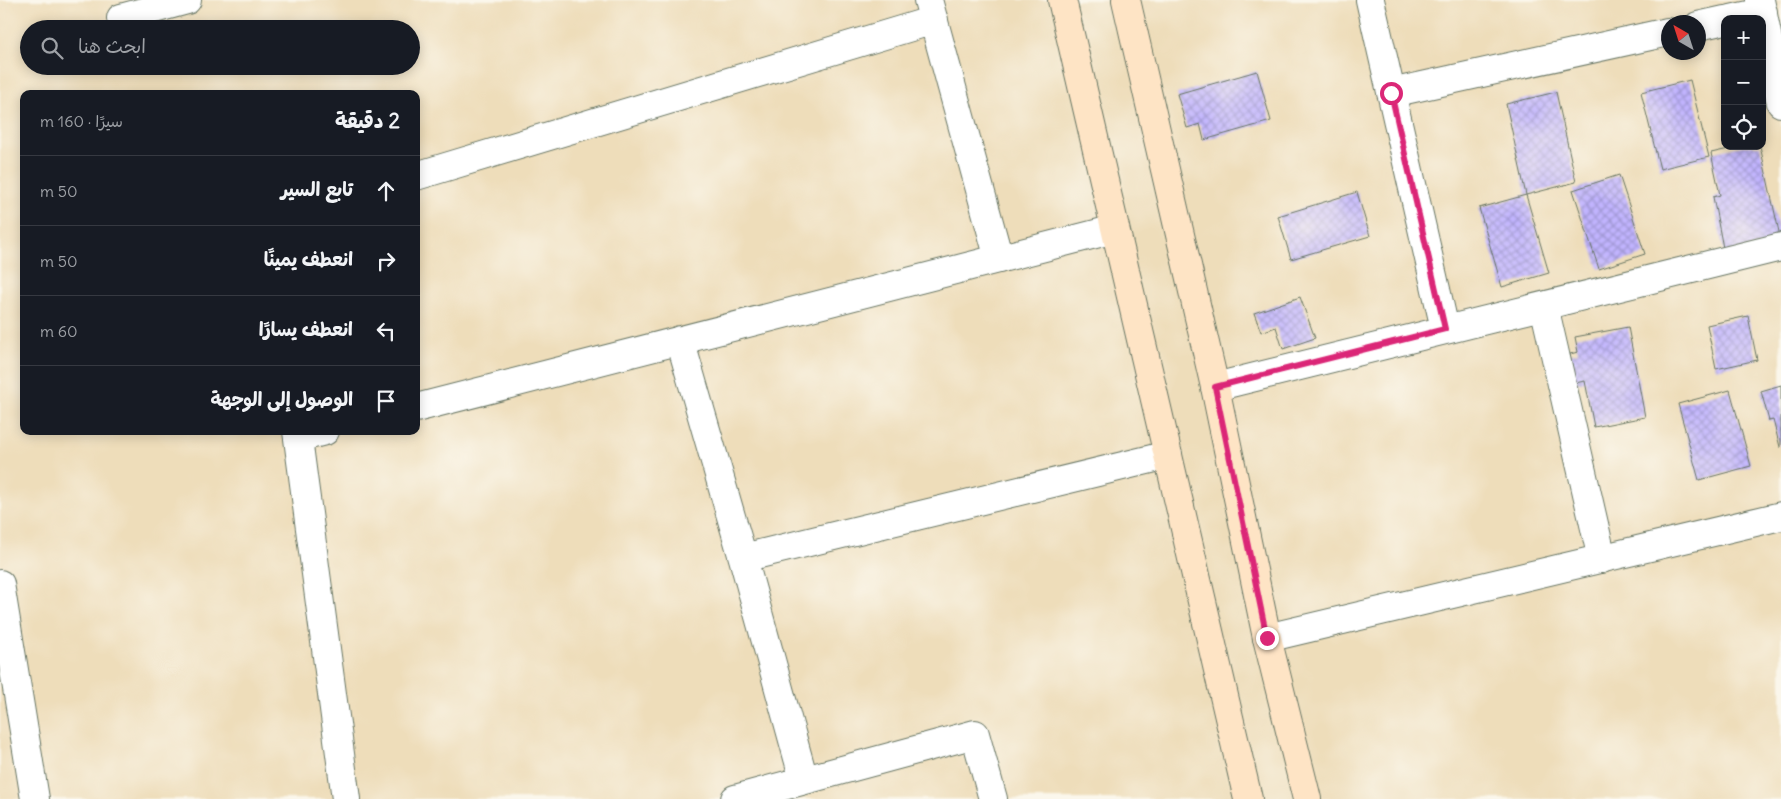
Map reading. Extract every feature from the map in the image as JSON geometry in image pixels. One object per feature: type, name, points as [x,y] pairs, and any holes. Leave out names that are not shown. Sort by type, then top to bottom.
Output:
[{"type":"street","points":[[121,18],[187,0]]},
{"type":"street","points":[[1062,0],[1248,799]]},
{"type":"street","points":[[1126,0],[1215,387],[1267,638],[1307,799]]},
{"type":"street","points":[[1370,0],[1445,329]]},
{"type":"street","points":[[1741,15],[1762,6],[1781,103]]},
{"type":"street","points":[[420,175],[931,10],[999,259]]},
{"type":"street","points":[[1706,24],[1721,21]]},
{"type":"street","points":[[1391,93],[1661,34]]},
{"type":"street","points":[[420,407],[1115,229]]},
{"type":"street","points":[[1215,387],[1781,247]]},
{"type":"street","points":[[1544,306],[1602,559]]},
{"type":"street","points":[[680,340],[743,558],[804,780]]},
{"type":"street","points":[[298,435],[346,799]]},
{"type":"street","points":[[743,558],[1168,455]]},
{"type":"street","points":[[1267,638],[1781,516]]},
{"type":"street","points":[[0,584],[35,799]]},
{"type":"street","points":[[735,799],[975,734],[993,799]]},
{"type":"building","points":[[1257,71],[1271,121],[1204,140],[1200,124],[1187,128],[1177,94]]},
{"type":"building","points":[[1690,80],[1709,157],[1660,169],[1641,92]]},
{"type":"building","points":[[1556,92],[1576,182],[1526,195],[1506,104]]},
{"type":"building","points":[[1724,150],[1761,150],[1781,241],[1724,253],[1713,197],[1720,195],[1711,153]]},
{"type":"building","points":[[1619,175],[1645,254],[1599,269],[1573,190]]},
{"type":"building","points":[[1357,192],[1370,236],[1291,259],[1278,216]]},
{"type":"building","points":[[1526,195],[1549,273],[1502,287],[1479,208]]},
{"type":"building","points":[[1300,297],[1315,338],[1283,349],[1276,327],[1261,332],[1254,313]]},
{"type":"building","points":[[1748,316],[1757,360],[1716,369],[1707,325]]},
{"type":"building","points":[[1628,327],[1645,417],[1594,427],[1585,381],[1575,383],[1570,354],[1578,352],[1575,337]]},
{"type":"building","points":[[1781,385],[1780,447],[1773,420],[1769,421],[1761,391]]},
{"type":"building","points":[[1730,390],[1751,466],[1699,480],[1678,404]]},
{"type":"route","points":[[1267,638],[1215,387],[1445,329],[1391,93]]}]
